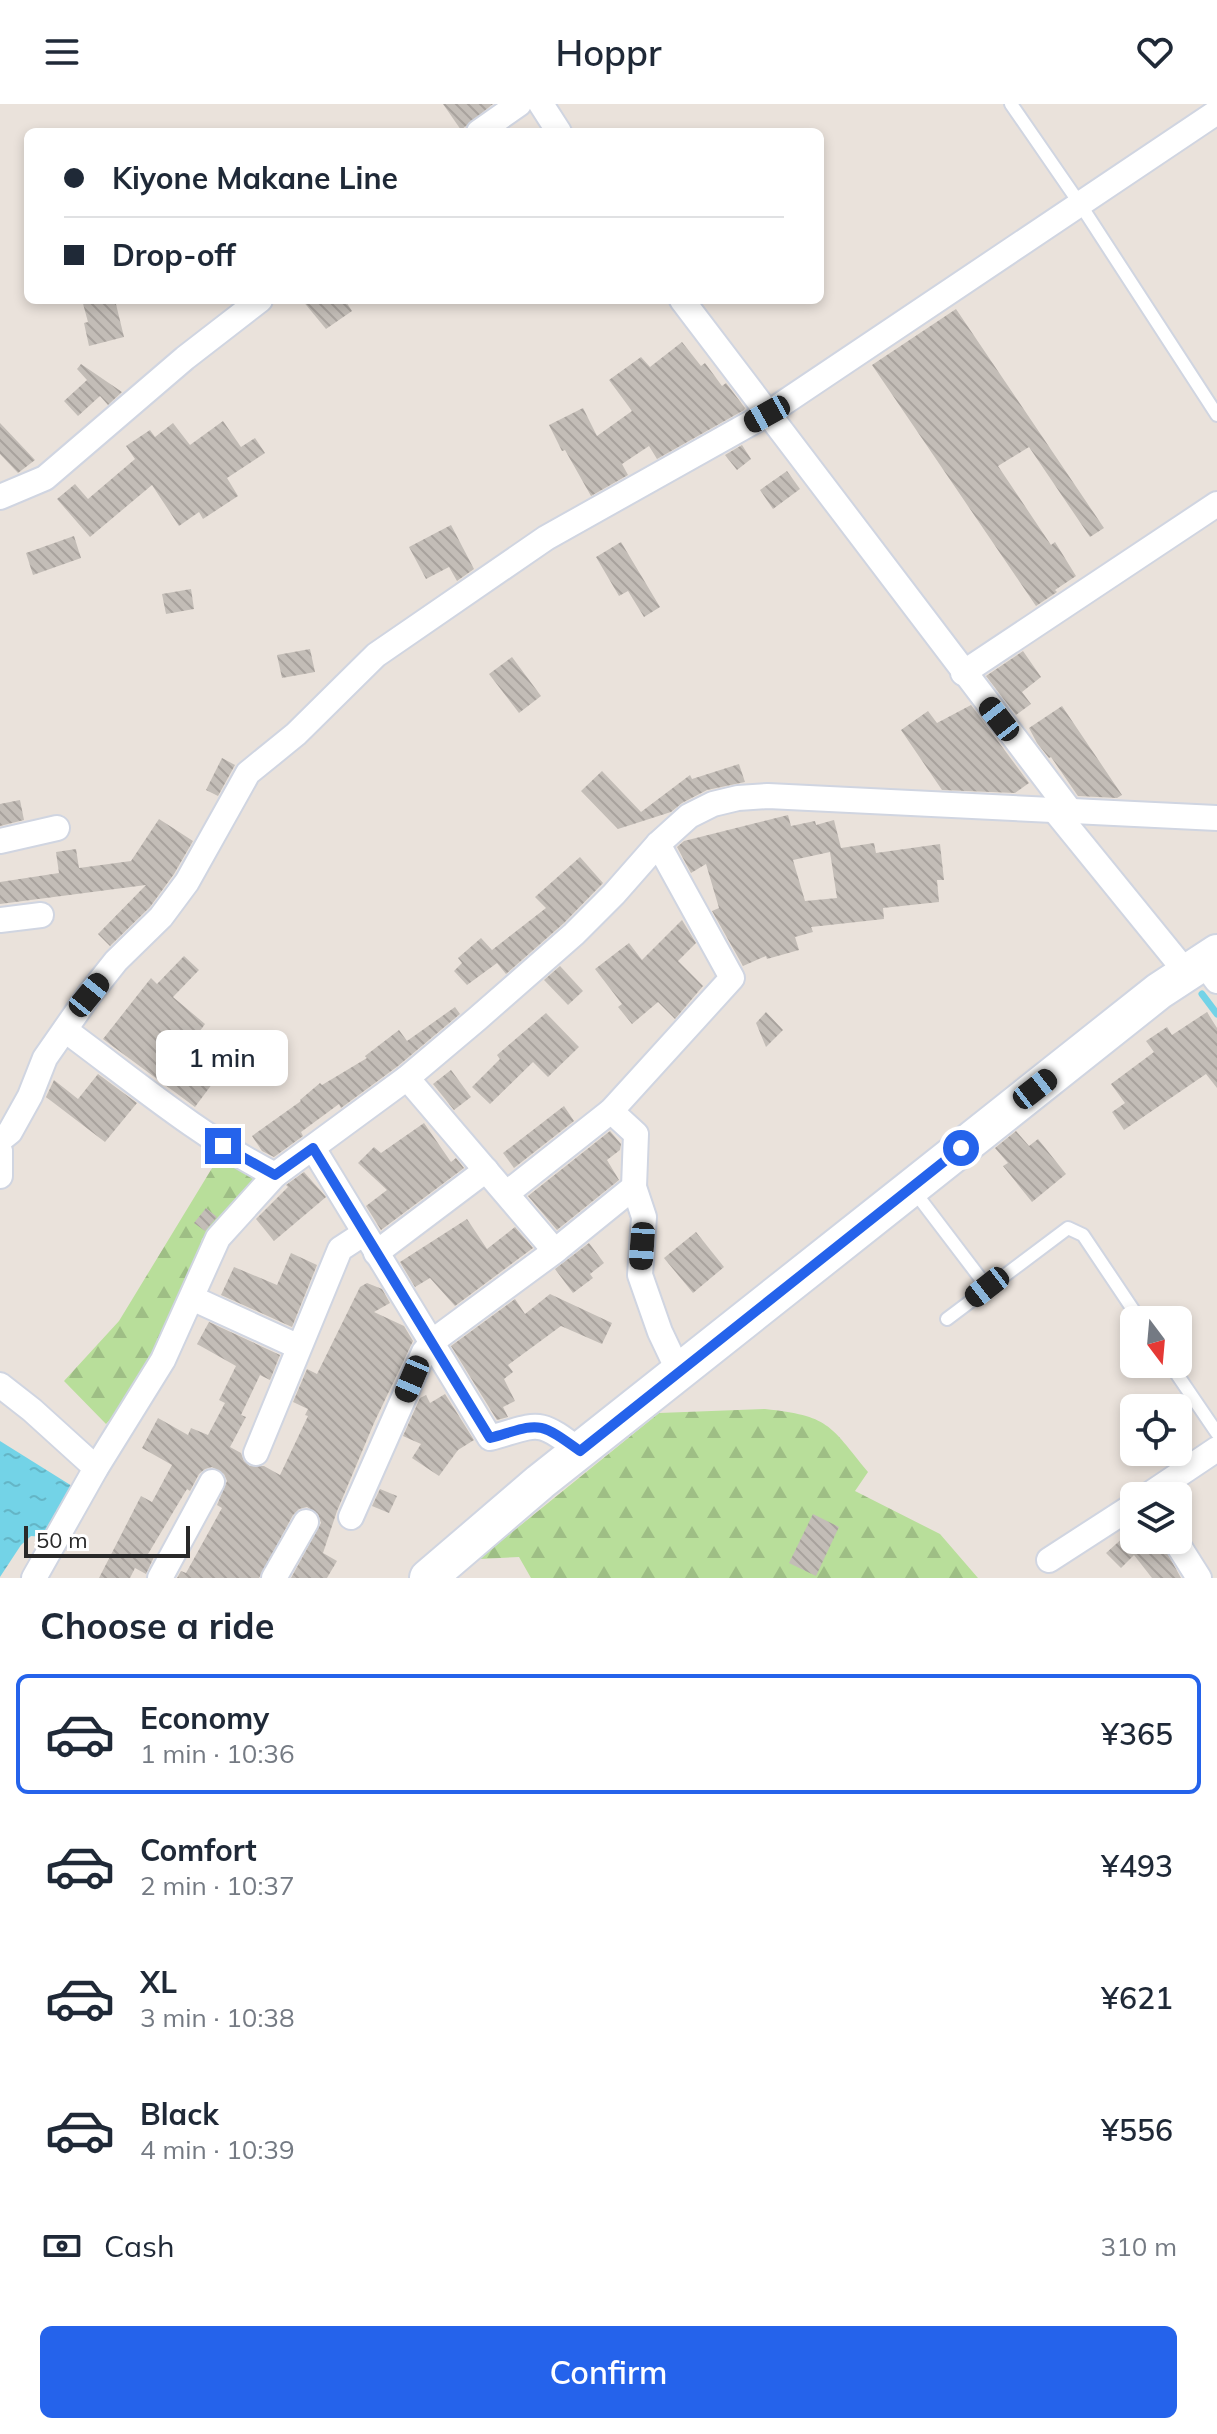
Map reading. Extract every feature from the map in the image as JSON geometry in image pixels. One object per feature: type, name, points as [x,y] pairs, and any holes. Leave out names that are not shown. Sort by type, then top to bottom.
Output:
[{"type":"main road","points":[[428,1578],[580,1451],[911,1188],[1206,967]]},
{"type":"street","points":[[485,128],[519,104]]},
{"type":"street","points":[[541,104],[556,128]]},
{"type":"street","points":[[0,1140],[10,1132],[30,1096],[45,1058],[65,1030],[116,961],[161,917],[187,882],[248,773],[296,734],[376,655],[546,538],[767,414],[1217,112]]},
{"type":"street","points":[[0,497],[45,478],[185,358],[255,304]]},
{"type":"street","points":[[685,304],[1063,811],[1206,967]]},
{"type":"street","points":[[963,673],[1217,504]]},
{"type":"street","points":[[39,1576],[96,1468],[163,1360],[218,1238],[275,1175],[407,1078],[574,934],[658,844],[689,816],[713,804],[768,796],[1217,818]]},
{"type":"street","points":[[0,841],[57,828]]},
{"type":"street","points":[[507,1193],[611,1111],[732,978],[658,844]]},
{"type":"street","points":[[0,920],[41,915]]},
{"type":"street","points":[[65,1030],[204,1133],[275,1175]]},
{"type":"street","points":[[407,1078],[555,1251]]},
{"type":"street","points":[[611,1111],[636,1134],[634,1187],[644,1217],[640,1275],[660,1332],[679,1372]]},
{"type":"street","points":[[313,1148],[490,1438],[536,1425],[550,1429],[580,1451]]},
{"type":"street","points":[[0,1151],[0,1176]]},
{"type":"street","points":[[256,1453],[340,1249],[370,1244],[486,1170]]},
{"type":"street","points":[[351,1517],[424,1352],[433,1341],[555,1251],[634,1187]]},
{"type":"street","points":[[192,1298],[299,1347]]},
{"type":"street","points":[[0,1385],[96,1468]]},
{"type":"street","points":[[1169,1482],[1217,1449]]},
{"type":"street","points":[[160,1578],[212,1482]]},
{"type":"street","points":[[1049,1560],[1120,1514]]},
{"type":"street","points":[[274,1578],[306,1522]]},
{"type":"street","points":[[1184,1554],[1199,1578]]},
{"type":"lane","points":[[1011,104],[1217,415]]},
{"type":"lane","points":[[911,1188],[987,1287]]},
{"type":"lane","points":[[947,1319],[1068,1228],[1083,1235],[1131,1306]]},
{"type":"lane","points":[[1180,1378],[1217,1433]]},
{"type":"green space","points":[[220,1155],[256,1179],[202,1239],[180,1309],[144,1383],[106,1424],[64,1381],[119,1321]]},
{"type":"green space","points":[[765,1409],[803,1415],[826,1425],[868,1472],[855,1491],[940,1534],[978,1578],[531,1578],[519,1557],[479,1559],[659,1413]]},
{"type":"water","points":[[0,1441],[72,1486],[44,1537],[31,1536],[21,1545],[0,1577]]},
{"type":"building","points":[[443,104],[493,104],[463,128],[460,128]]},
{"type":"building","points":[[83,304],[116,304],[124,337],[89,346],[84,323],[88,322]]},
{"type":"building","points":[[305,304],[348,304],[352,311],[326,329]]},
{"type":"building","points":[[956,309],[1104,528],[1090,537],[1029,447],[998,466],[1051,545],[1055,542],[1076,576],[1036,606],[872,365]]},
{"type":"building","points":[[682,342],[701,366],[705,363],[722,386],[726,383],[744,410],[657,459],[649,446],[622,464],[628,475],[591,496],[549,425],[583,408],[597,436],[632,411],[609,380],[641,357],[650,367]]},
{"type":"building","points":[[81,364],[122,392],[108,405],[100,396],[78,416],[64,401],[87,380],[77,369]]},
{"type":"building","points":[[223,421],[241,447],[255,438],[265,453],[227,478],[238,496],[203,519],[199,512],[179,526],[152,485],[90,537],[57,499],[75,484],[88,499],[135,459],[126,446],[150,430],[155,437],[173,423],[190,445]]},
{"type":"building","points":[[0,423],[35,460],[18,473],[0,454]]},
{"type":"building","points":[[742,445],[751,459],[737,470],[725,455]]},
{"type":"building","points":[[787,471],[800,489],[773,509],[760,490]]},
{"type":"building","points":[[451,525],[474,569],[457,581],[449,567],[426,579],[409,547]]},
{"type":"building","points":[[74,536],[81,558],[33,575],[26,553]]},
{"type":"building","points":[[621,542],[660,607],[644,617],[628,591],[619,596],[596,557]]},
{"type":"building","points":[[191,589],[194,609],[166,614],[162,594]]},
{"type":"building","points":[[310,649],[315,672],[282,678],[277,655]]},
{"type":"building","points":[[1023,651],[1041,677],[1022,692],[1031,704],[1016,715],[986,676]]},
{"type":"building","points":[[512,657],[541,696],[519,713],[489,674]]},
{"type":"building","points":[[971,705],[1029,783],[1015,793],[942,790],[901,730],[928,711],[937,723]]},
{"type":"building","points":[[1062,706],[1122,795],[1117,798],[1078,796],[1051,757],[1037,743],[1029,728]]},
{"type":"building","points":[[222,758],[235,765],[218,796],[206,790]]},
{"type":"building","points":[[739,764],[745,782],[707,790],[671,812],[618,829],[581,791],[602,771],[641,812],[690,775],[692,779]]},
{"type":"building","points":[[20,800],[24,820],[0,826],[0,804]]},
{"type":"building","points":[[788,815],[791,826],[815,821],[816,825],[834,820],[841,848],[874,843],[876,853],[940,844],[944,880],[937,880],[939,902],[883,908],[884,919],[811,927],[813,932],[795,937],[799,950],[767,959],[766,956],[743,966],[712,911],[719,908],[706,864],[691,873],[677,847],[684,841]],"holes":[[[830,852],[837,898],[805,901],[793,860]]]},
{"type":"building","points":[[159,819],[193,841],[150,907],[110,946],[98,934],[146,885],[0,904],[0,882],[59,873],[56,852],[76,849],[79,868],[131,861]]},
{"type":"building","points":[[580,857],[603,883],[564,923],[506,974],[497,963],[467,985],[454,971],[462,963],[458,958],[481,938],[492,950],[546,908],[535,897]]},
{"type":"building","points":[[682,920],[696,943],[678,961],[703,986],[675,1019],[658,1002],[632,1024],[618,1007],[622,1004],[595,969],[629,943],[642,960]]},
{"type":"building","points":[[184,956],[199,970],[173,997],[205,1024],[189,1046],[221,1072],[195,1107],[103,1039],[151,978],[157,984]]},
{"type":"building","points":[[560,966],[583,991],[568,1005],[544,980]]},
{"type":"building","points":[[455,1007],[460,1014],[398,1066],[341,1108],[339,1104],[274,1157],[262,1151],[252,1136],[301,1101],[320,1083],[322,1085],[367,1058],[365,1056],[399,1030],[407,1041]]},
{"type":"building","points":[[766,1012],[783,1030],[766,1047],[756,1023]]},
{"type":"building","points":[[1207,1012],[1217,1028],[1217,1088],[1206,1074],[1124,1130],[1112,1112],[1125,1103],[1111,1084],[1154,1052],[1146,1041],[1167,1027],[1172,1035]]},
{"type":"building","points":[[546,1013],[579,1047],[548,1077],[533,1062],[490,1104],[472,1087],[500,1059],[497,1055]]},
{"type":"building","points":[[451,1070],[471,1097],[454,1110],[433,1084]]},
{"type":"building","points":[[98,1074],[137,1103],[105,1142],[46,1097],[54,1080],[78,1099]]},
{"type":"building","points":[[564,1106],[574,1121],[514,1168],[503,1153]]},
{"type":"building","points":[[424,1123],[451,1162],[456,1158],[464,1168],[381,1230],[366,1206],[387,1190],[358,1163],[374,1147],[381,1153]]},
{"type":"building","points":[[610,1131],[621,1144],[620,1150],[607,1160],[619,1180],[557,1230],[528,1196]]},
{"type":"building","points":[[1016,1131],[1029,1146],[1038,1139],[1066,1174],[1032,1202],[1003,1166],[1008,1163],[995,1148]]},
{"type":"building","points":[[304,1172],[326,1197],[274,1241],[256,1219],[288,1187],[286,1185]]},
{"type":"building","points":[[206,1208],[217,1217],[205,1231],[194,1223]]},
{"type":"building","points":[[467,1219],[487,1249],[515,1227],[533,1248],[455,1306],[430,1278],[415,1287],[400,1262]]},
{"type":"building","points":[[696,1232],[724,1267],[693,1293],[664,1258]]},
{"type":"building","points":[[589,1243],[604,1263],[590,1274],[593,1278],[573,1293],[555,1269]]},
{"type":"building","points":[[291,1253],[317,1265],[292,1327],[221,1295],[234,1267],[277,1285]]},
{"type":"building","points":[[367,1283],[382,1289],[390,1303],[374,1312],[404,1326],[413,1341],[337,1511],[323,1553],[337,1561],[327,1578],[291,1578],[321,1523],[318,1514],[307,1507],[293,1515],[259,1578],[177,1578],[181,1571],[186,1573],[222,1508],[217,1505],[227,1481],[224,1474],[212,1467],[199,1474],[190,1491],[187,1489],[148,1554],[154,1557],[146,1574],[135,1568],[130,1578],[99,1578],[141,1496],[152,1502],[172,1465],[142,1448],[158,1418],[188,1435],[191,1428],[208,1435],[225,1403],[219,1400],[236,1366],[197,1344],[209,1322],[280,1355],[270,1380],[260,1375],[241,1415],[246,1417],[230,1447],[241,1453],[250,1466],[264,1466],[280,1475],[308,1416],[305,1415],[308,1409],[293,1402],[307,1369],[317,1374],[360,1287]]},
{"type":"building","points":[[550,1294],[612,1323],[602,1344],[561,1326],[508,1365],[513,1372],[504,1379],[515,1401],[503,1407],[508,1417],[497,1420],[451,1346],[515,1299],[525,1314]]},
{"type":"building","points":[[445,1394],[474,1440],[458,1450],[439,1476],[412,1458],[421,1444],[403,1436],[420,1398],[426,1395],[430,1403]]},
{"type":"building","points":[[380,1489],[397,1496],[389,1513],[372,1506]]},
{"type":"building","points":[[813,1514],[839,1527],[816,1576],[789,1563]]},
{"type":"building","points":[[1120,1540],[1120,1554],[1168,1554],[1181,1578],[1152,1578],[1134,1555],[1121,1568],[1106,1553]]},
{"type":"waterway","points":[[1202,994],[1217,1014]]},
{"type":"route","points":[[223,1146],[275,1175],[313,1148],[490,1438],[536,1425],[550,1429],[580,1451],[961,1148]]}]
